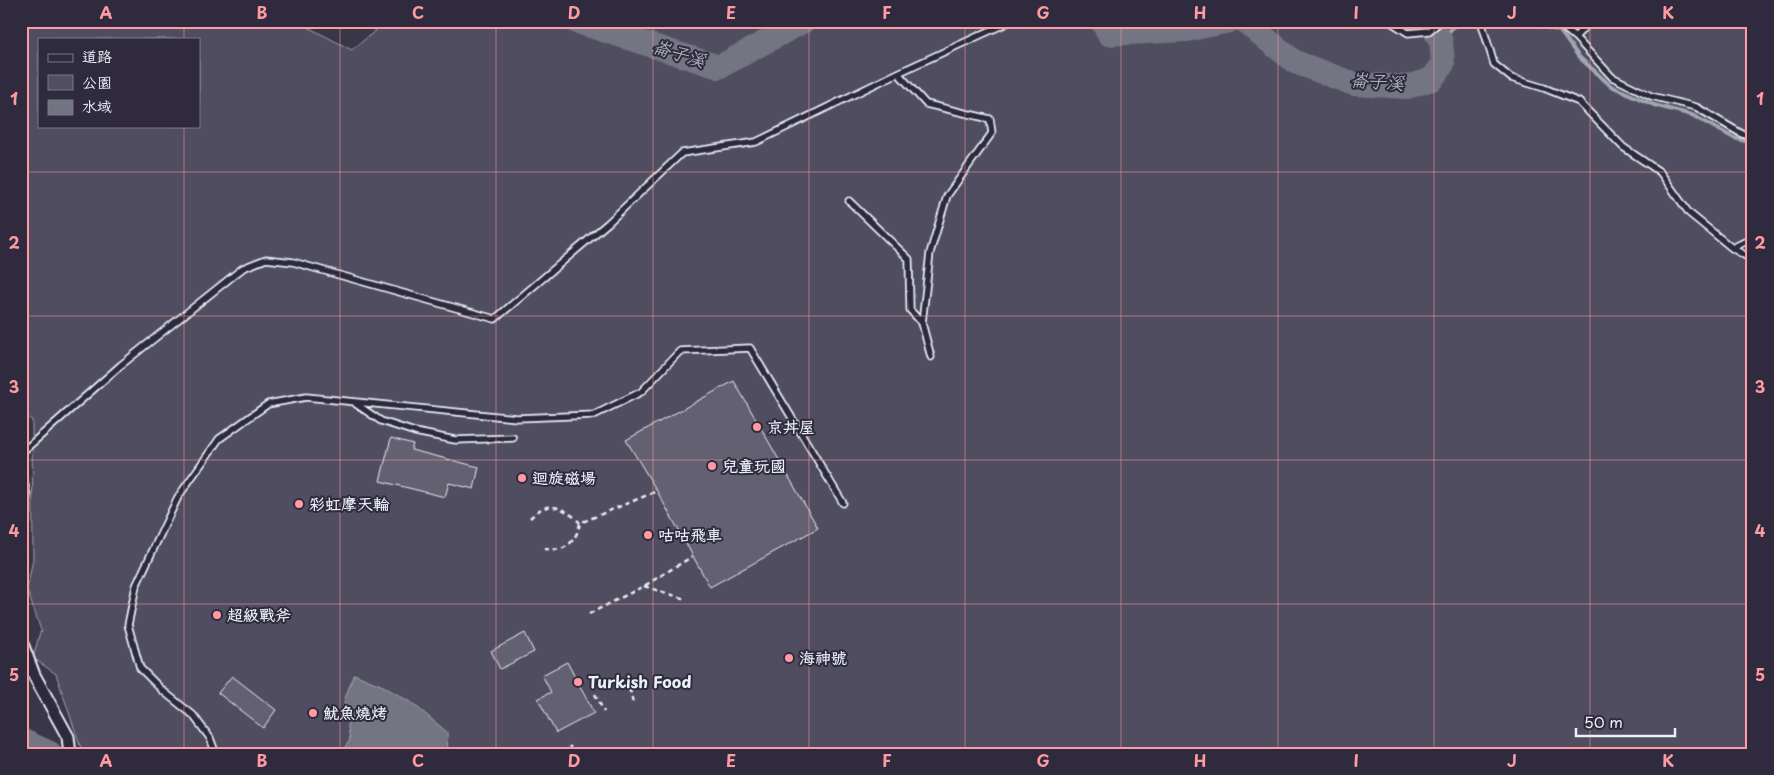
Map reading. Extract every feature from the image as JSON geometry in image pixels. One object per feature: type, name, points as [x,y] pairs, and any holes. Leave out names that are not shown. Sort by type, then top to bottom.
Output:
[{"type":"street","points":[[21,481],[24,496],[21,514]]},
{"type":"street","points":[[21,641],[34,676],[68,737],[70,754]]},
{"type":"lane","points":[[21,453],[121,365],[243,268],[266,259],[293,262],[495,319],[608,223],[682,153],[756,142],[1011,21]]},
{"type":"lane","points":[[1389,21],[1408,33],[1429,30],[1441,21]]},
{"type":"lane","points":[[1481,21],[1494,64],[1511,78],[1544,88],[1579,102],[1623,146],[1660,172],[1689,213],[1732,248],[1753,260]]},
{"type":"lane","points":[[1552,21],[1559,24],[1575,37],[1612,76],[1651,96],[1696,107],[1742,134],[1753,136]]},
{"type":"lane","points":[[1575,37],[1591,21]]},
{"type":"lane","points":[[898,73],[926,104],[990,119],[992,133],[947,196],[930,253],[922,323],[931,357]]},
{"type":"lane","points":[[849,201],[909,259],[910,310],[922,323]]},
{"type":"lane","points":[[1732,248],[1753,238]]},
{"type":"lane","points":[[216,754],[210,738],[194,715],[140,668],[128,625],[136,586],[178,497],[219,439],[268,404],[306,397],[517,418],[594,415],[641,392],[680,351],[750,348],[842,503]]},
{"type":"lane","points":[[354,402],[381,421],[415,432],[455,440],[513,438]]},
{"type":"path","points":[[580,523],[657,491]]},
{"type":"path","points":[[530,518],[544,507],[557,508],[571,513],[580,523]]},
{"type":"path","points":[[544,549],[561,549],[578,534],[580,523]]},
{"type":"path","points":[[589,614],[644,586],[693,556]]},
{"type":"path","points":[[644,586],[685,599]]},
{"type":"path","points":[[624,681],[631,693],[633,705]]},
{"type":"path","points":[[595,694],[604,712]]},
{"type":"path","points":[[562,754],[571,746]]},
{"type":"green space","points":[[21,21],[296,21],[352,50],[387,21],[1753,21],[1753,754],[83,754],[56,674],[33,658],[40,632],[42,633],[27,590],[33,559],[32,420],[21,413]]},
{"type":"water","points":[[354,674],[383,686],[412,703],[447,732],[448,753],[340,754],[350,740],[344,701]]},
{"type":"building","name":"兒童玩國","points":[[734,381],[818,528],[710,587],[657,491],[626,440]]},
{"type":"building","points":[[391,438],[413,444],[411,450],[479,467],[474,489],[449,483],[445,497],[380,481]]},
{"type":"building","points":[[525,633],[534,652],[500,669],[491,651]]},
{"type":"building","points":[[567,662],[594,713],[556,733],[538,699],[551,692],[542,675]]},
{"type":"building","points":[[232,676],[276,710],[263,728],[218,693]]},
{"type":"waterway","name":"崙子溪","points":[[575,21],[719,67],[804,21]]},
{"type":"waterway","name":"崙子溪","points":[[1102,21],[1109,34],[1186,30],[1229,21]]},
{"type":"waterway","name":"崙子溪","points":[[1244,21],[1295,62],[1354,84],[1407,87],[1432,79],[1443,64],[1441,41],[1429,21]]},
{"type":"waterway","points":[[1441,41],[1458,21]]},
{"type":"waterway","points":[[1523,21],[1560,31],[1579,57],[1611,86],[1654,105],[1692,115],[1734,138],[1753,143]]},
{"type":"waterway","points":[[21,740],[50,753]]},
{"type":"place","name":"京丼屋","points":[[757,427]]},
{"type":"place","name":"兒童玩國","points":[[712,466]]},
{"type":"place","name":"迴旋磁場","points":[[522,478]]},
{"type":"place","name":"彩虹摩天輪","points":[[299,504]]},
{"type":"place","name":"咕咕飛車","points":[[648,535]]},
{"type":"place","name":"超級戰斧","points":[[217,615]]},
{"type":"place","name":"海神號","points":[[789,658]]},
{"type":"place","name":"Turkish Food","points":[[578,682]]},
{"type":"place","name":"魷魚燒烤","points":[[313,713]]}]
